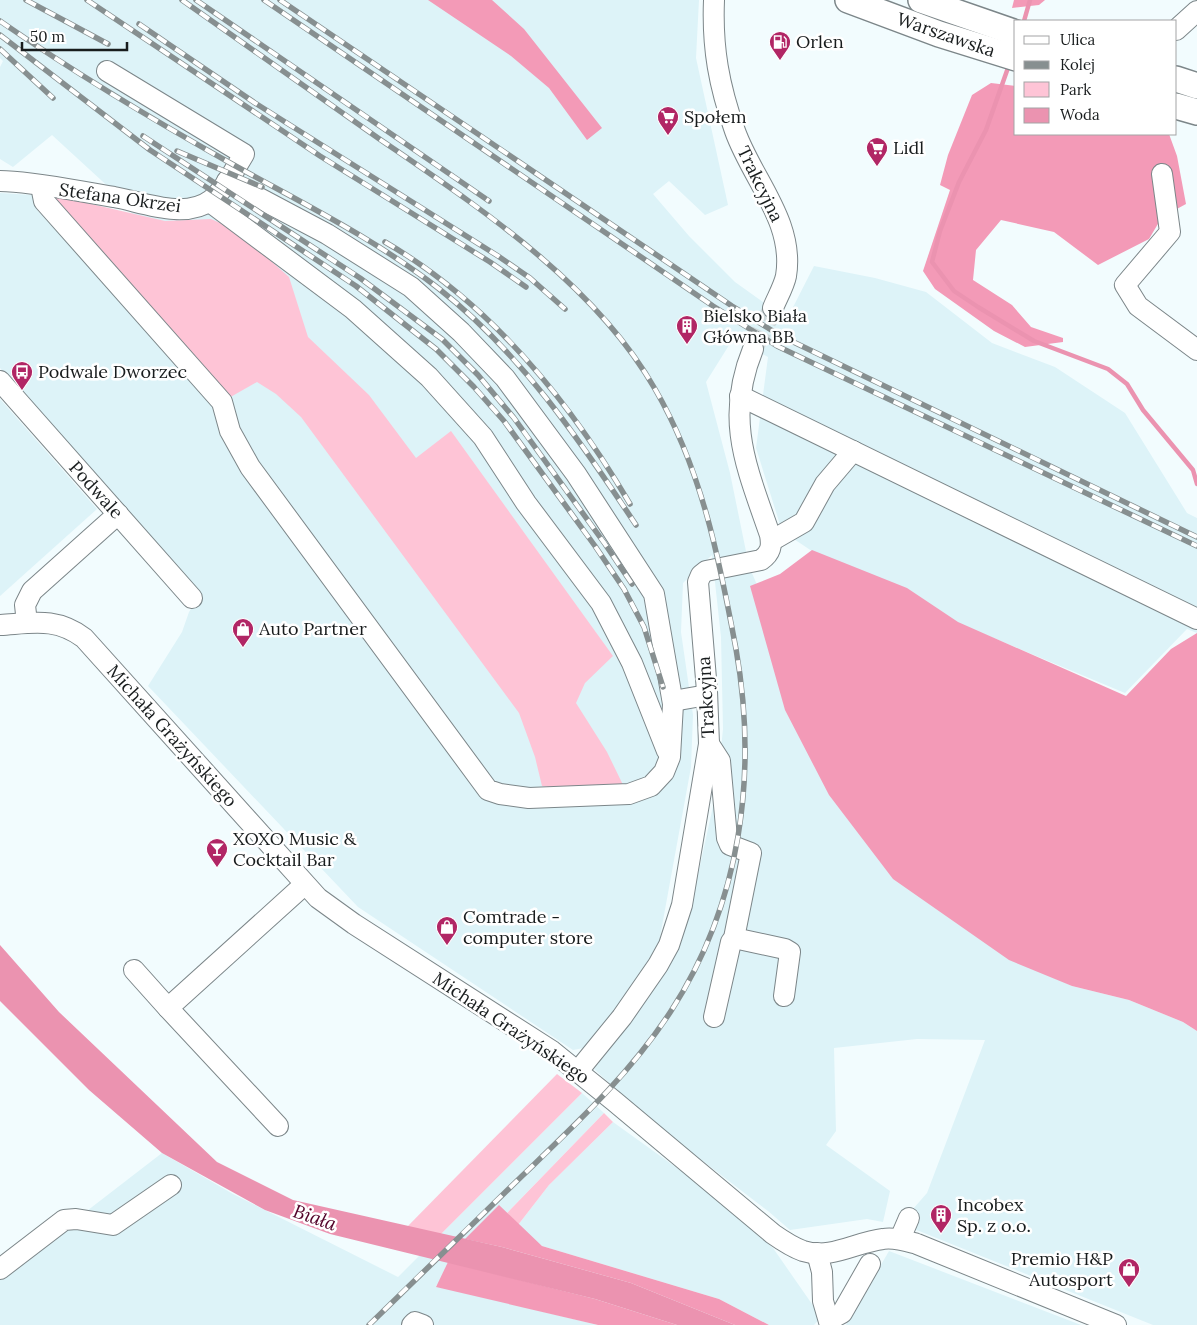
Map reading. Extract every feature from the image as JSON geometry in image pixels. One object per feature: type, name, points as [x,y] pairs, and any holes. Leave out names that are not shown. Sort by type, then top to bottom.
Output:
[{"type":"main road","name":"Warszawska","points":[[848,0],[1010,46]]},
{"type":"main road","name":"Warszawska","points":[[921,0],[1010,46]]},
{"type":"main road","points":[[1177,79],[1197,86]]},
{"type":"main road","points":[[1177,106],[1197,112]]},
{"type":"street","name":"Trakcyjna","points":[[714,0],[716,64],[735,132],[782,227],[787,248],[786,277],[773,308]]},
{"type":"street","points":[[1177,29],[1197,10]]},
{"type":"street","points":[[107,70],[244,154],[227,181],[210,202],[353,309],[428,377],[483,437],[526,503],[601,603],[632,663],[670,758]]},
{"type":"street","points":[[1162,174],[1170,232],[1125,285],[1138,306],[1197,350]]},
{"type":"street","name":"Stefana Okrzei","points":[[0,181],[116,198],[169,209],[184,209],[210,202]]},
{"type":"street","points":[[41,186],[44,201],[222,402],[230,431],[250,466],[488,790],[500,794],[529,798],[630,794],[650,786],[664,772],[670,758],[673,701],[654,594],[576,474],[504,378],[461,332],[411,287],[327,234],[227,181]]},
{"type":"street","points":[[753,349],[744,369],[738,408],[744,458],[771,541],[804,522],[825,484],[853,451]]},
{"type":"street","name":"Podwale","points":[[0,381],[192,598]]},
{"type":"street","points":[[740,396],[1197,619]]},
{"type":"street","points":[[27,623],[25,605],[32,591],[118,514]]},
{"type":"street","name":"Trakcyjna","points":[[578,1071],[622,1018],[669,945],[682,905],[709,744],[698,590],[701,575],[706,571],[761,560],[768,555],[771,541]]},
{"type":"street","name":"Michała Grażyńskiego","points":[[0,625],[54,623],[70,627],[84,638],[304,884],[348,920],[552,1051],[773,1234],[790,1245],[805,1252],[817,1253],[842,1251],[884,1238],[900,1239],[917,1244],[1116,1325]]},
{"type":"street","points":[[673,701],[707,696]]},
{"type":"street","points":[[709,744],[720,761],[727,838],[730,845],[750,853],[734,938],[731,942],[714,1017]]},
{"type":"street","points":[[168,1008],[304,884]]},
{"type":"street","points":[[734,938],[785,949],[790,952],[784,996]]},
{"type":"street","points":[[134,970],[278,1126]]},
{"type":"street","points":[[0,1269],[64,1220],[76,1218],[113,1225],[171,1185]]},
{"type":"street","points":[[900,1239],[909,1218]]},
{"type":"street","points":[[817,1253],[822,1272],[823,1301],[830,1322],[842,1313],[870,1264]]},
{"type":"street","points":[[412,1325],[415,1322],[423,1325]]},
{"type":"shaded area","points":[[0,0],[442,0],[451,6],[456,0],[699,0],[696,58],[728,205],[705,215],[669,181],[653,194],[689,236],[735,282],[787,319],[814,266],[875,278],[926,292],[992,343],[1055,367],[1125,413],[1187,513],[1197,518],[1197,633],[1187,629],[1125,693],[855,580],[782,531],[756,448],[768,357],[746,345],[731,342],[706,382],[730,473],[749,566],[760,592],[1062,981],[1072,986],[1129,1000],[1183,1022],[1197,1031],[1197,1325],[1153,1325],[914,1229],[906,1217],[927,1193],[985,1040],[917,1039],[834,1048],[836,1131],[826,1145],[890,1191],[883,1222],[867,1219],[790,1230],[652,1122],[594,1069],[627,1026],[687,919],[697,879],[717,788],[723,729],[721,637],[712,555],[683,583],[681,632],[693,715],[691,767],[658,948],[589,1047],[573,1050],[358,907],[148,686],[182,632],[189,612],[199,597],[0,368],[0,193],[32,195],[38,211],[206,392],[146,240],[126,203],[52,135],[13,167],[0,159],[0,67],[3,61],[0,58]]},
{"type":"shaded area","points":[[428,0],[492,0],[524,29],[602,128],[587,140],[549,88],[511,56]]},
{"type":"shaded area","points":[[1014,0],[1045,0],[1039,5],[1012,8]]},
{"type":"shaded area","points":[[991,83],[1014,86],[1014,135],[1169,135],[1177,156],[1186,204],[1162,217],[1149,239],[1098,265],[1054,232],[1001,220],[976,250],[973,280],[1012,305],[1031,327],[1063,338],[1063,342],[1025,347],[994,331],[935,289],[923,271],[950,190],[940,185],[948,155],[972,95]]},
{"type":"shaded area","points":[[0,399],[97,509],[0,596]]},
{"type":"shaded area","points":[[812,550],[907,588],[958,622],[1126,696],[1171,649],[1197,633],[1197,1031],[1183,1022],[1129,1000],[1072,986],[1009,960],[893,879],[829,795],[785,710],[750,586],[780,574]]},
{"type":"shaded area","points":[[582,1093],[604,1113],[436,1286],[598,1325],[0,1325],[0,1278],[162,1153],[233,1194],[398,1277]]},
{"type":"shaded area","points":[[613,1122],[695,1181],[773,1248],[821,1317],[814,1325],[769,1325],[719,1299],[542,1246],[518,1225],[549,1185]]},
{"type":"shaded area","points":[[499,1205],[542,1246],[719,1299],[769,1325],[735,1325],[631,1283],[502,1247],[465,1239]]},
{"type":"shaded area","points":[[889,1251],[1081,1325],[846,1325]]},
{"type":"shaded area","points":[[448,1262],[595,1299],[677,1325],[598,1325],[436,1287]]},
{"type":"green space","points":[[52,195],[165,221],[211,219],[236,230],[289,277],[308,337],[369,395],[416,458],[451,431],[613,656],[585,683],[576,703],[607,752],[625,789],[560,789],[542,786],[535,757],[519,713],[301,417],[276,394],[257,382],[227,399],[53,206]]},
{"type":"green space","points":[[557,1074],[582,1093],[440,1235],[407,1227]]},
{"type":"green space","points":[[604,1113],[613,1122],[549,1185],[518,1225],[507,1213]]},
{"type":"water","name":"Biała","points":[[0,945],[59,1012],[217,1162],[293,1200],[502,1247],[631,1283],[735,1325],[677,1325],[595,1299],[330,1234],[265,1210],[162,1153],[89,1090],[0,1001]]},
{"type":"waterway","points":[[1024,20],[1030,0]]},
{"type":"waterway","points":[[1009,65],[986,130],[959,182],[940,231],[932,262],[954,291],[978,307],[1034,341],[1108,369],[1127,384],[1143,410],[1193,470],[1197,484]]},
{"type":"tunnel","points":[[753,349],[773,308]]},
{"type":"railway","points":[[26,0],[108,44]]},
{"type":"railway","points":[[87,0],[320,156],[490,262],[526,287]]},
{"type":"railway","points":[[182,0],[493,219],[567,280],[600,314],[630,350],[655,389],[685,451],[707,515],[723,581],[736,649],[745,743],[744,790],[738,836],[728,882],[714,926],[695,970],[655,1034],[601,1098],[369,1325]]},
{"type":"railway","points":[[196,0],[489,201]]},
{"type":"railway","points":[[264,0],[713,306],[777,346],[1197,546]]},
{"type":"railway","points":[[280,0],[732,306],[781,336],[1197,537]]},
{"type":"railway","points":[[0,21],[144,113],[389,253],[438,288],[468,313],[522,368],[570,429],[636,525]]},
{"type":"railway","points":[[139,24],[255,103],[498,256],[530,278],[565,309]]},
{"type":"railway","points":[[0,35],[150,150],[356,286],[436,349],[474,387],[504,421],[624,589],[644,627],[663,687]]},
{"type":"railway","points":[[0,49],[53,98]]},
{"type":"railway","points":[[143,136],[360,278],[442,339],[478,375],[514,418],[632,584]]},
{"type":"railway","points":[[177,151],[262,187]]},
{"type":"railway","points":[[385,242],[459,294],[493,324],[524,357],[581,428],[630,504]]},
{"type":"place","name":"Orlen","points":[[780,61]]},
{"type":"place","name":"Społem","points":[[668,136]]},
{"type":"place","name":"Lidl","points":[[877,167]]},
{"type":"place","name":"Bielsko Biała Główna BB","points":[[687,345]]},
{"type":"place","name":"Podwale Dworzec","points":[[22,391]]},
{"type":"place","name":"Auto Partner","points":[[243,648]]},
{"type":"place","name":"XOXO Music & Cocktail Bar","points":[[217,868]]},
{"type":"place","name":"Comtrade - computer store","points":[[447,946]]},
{"type":"place","name":"Incobex Sp. z o.o.","points":[[941,1234]]},
{"type":"place","name":"Premio H&P Autosport","points":[[1129,1288]]}]
